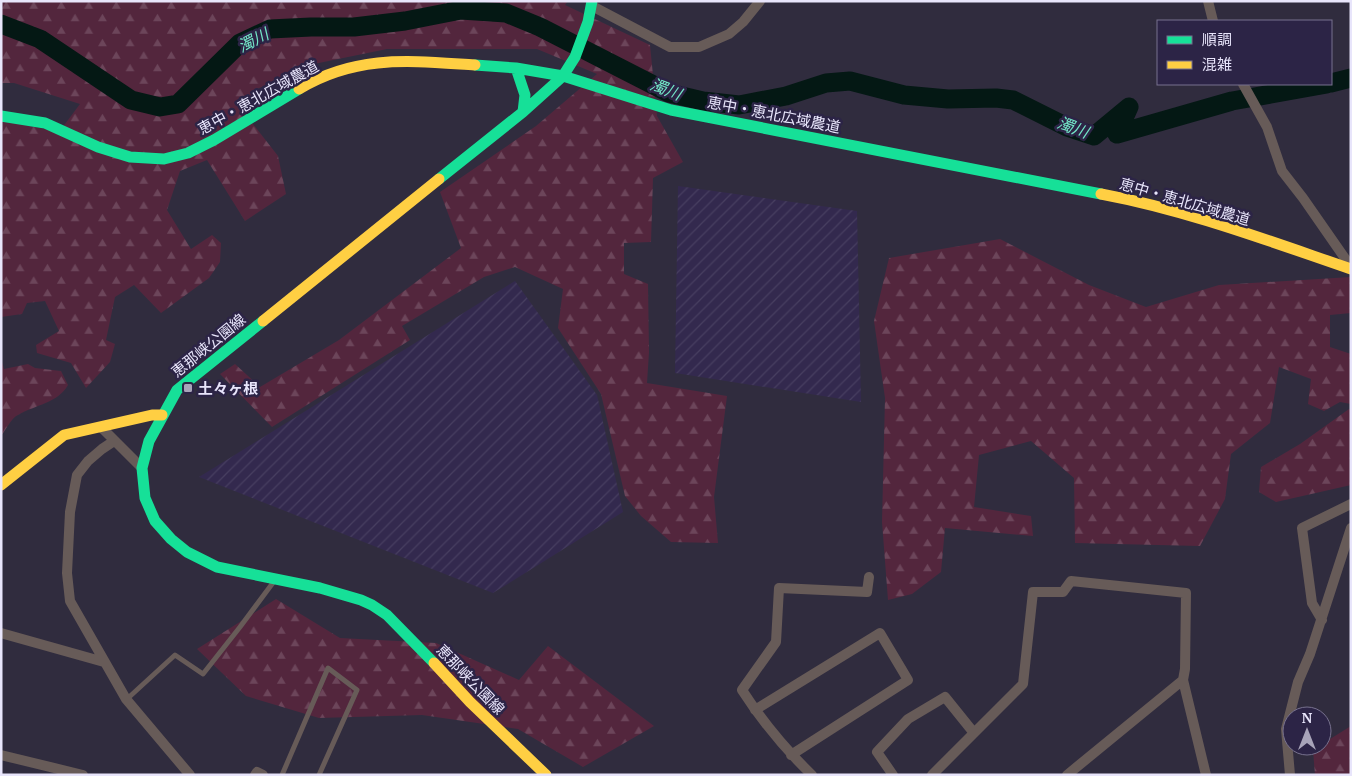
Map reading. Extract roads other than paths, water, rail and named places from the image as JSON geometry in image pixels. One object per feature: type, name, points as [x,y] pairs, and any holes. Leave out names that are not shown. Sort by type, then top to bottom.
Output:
[{"type":"street","points":[[592,3],[670,47],[699,47],[729,34],[743,22],[760,1]]},
{"type":"street","points":[[1208,1],[1213,20]]},
{"type":"street","name":"恵那峡公園線","points":[[546,775],[470,702],[416,643],[387,615],[361,600],[320,588],[218,567],[187,552],[171,539],[155,521],[145,498],[142,468],[149,441],[177,390],[523,112],[563,76],[575,57],[588,22],[592,3]]},
{"type":"street","name":"恵中・恵北広域農道","points":[[1,116],[45,123],[98,146],[130,157],[164,159],[188,153],[214,140],[302,86],[338,70],[377,62],[413,61],[516,68],[563,76],[671,110],[1145,202],[1198,217],[1351,268]]},
{"type":"street","points":[[516,68],[525,91],[526,104],[523,112]]},
{"type":"street","points":[[1244,87],[1267,127],[1282,171],[1351,268]]},
{"type":"street","points":[[1,485],[64,435],[152,415],[162,415]]},
{"type":"street","points":[[101,427],[142,468]]},
{"type":"street","points":[[114,441],[88,461],[77,475],[70,512],[68,538],[67,574],[70,601],[126,700],[190,775]]},
{"type":"street","points":[[1322,620],[1312,603],[1302,528],[1351,504]]},
{"type":"street","points":[[1290,775],[1286,729],[1298,682],[1322,620],[1351,528]]},
{"type":"street","points":[[812,775],[791,755],[755,710],[742,690],[776,642],[779,588],[867,592],[869,577]]},
{"type":"street","points":[[932,775],[1023,684],[1033,592],[1063,592],[1071,581],[1186,593],[1185,670],[1183,680],[1206,775]]},
{"type":"street","points":[[755,710],[880,633],[908,680],[791,755]]},
{"type":"street","points":[[1,634],[104,662]]},
{"type":"street","points":[[1067,775],[1183,680]]},
{"type":"street","points":[[893,775],[877,752],[908,719],[945,697],[974,733]]},
{"type":"street","points":[[1,755],[83,775]]},
{"type":"street","points":[[255,775],[257,772],[263,775]]},
{"type":"lane","points":[[126,700],[176,655],[203,674],[276,578]]},
{"type":"lane","points":[[282,775],[328,668],[357,690],[318,775]]},
{"type":"waterway","name":"濁川","points":[[1,24],[40,39],[131,100],[160,107],[178,104],[240,43],[270,29],[354,27],[405,21],[461,10],[506,13],[540,27],[669,93],[703,101],[739,105],[786,96],[826,83],[850,81],[904,95],[948,99],[996,98],[1013,100],[1067,127],[1094,136],[1129,107],[1117,134],[1232,101],[1321,85]]},
{"type":"waterway","name":"濁川","points":[[1332,83],[1351,78]]},
{"type":"place","name":"土々ヶ根","points":[[188,388]]}]
